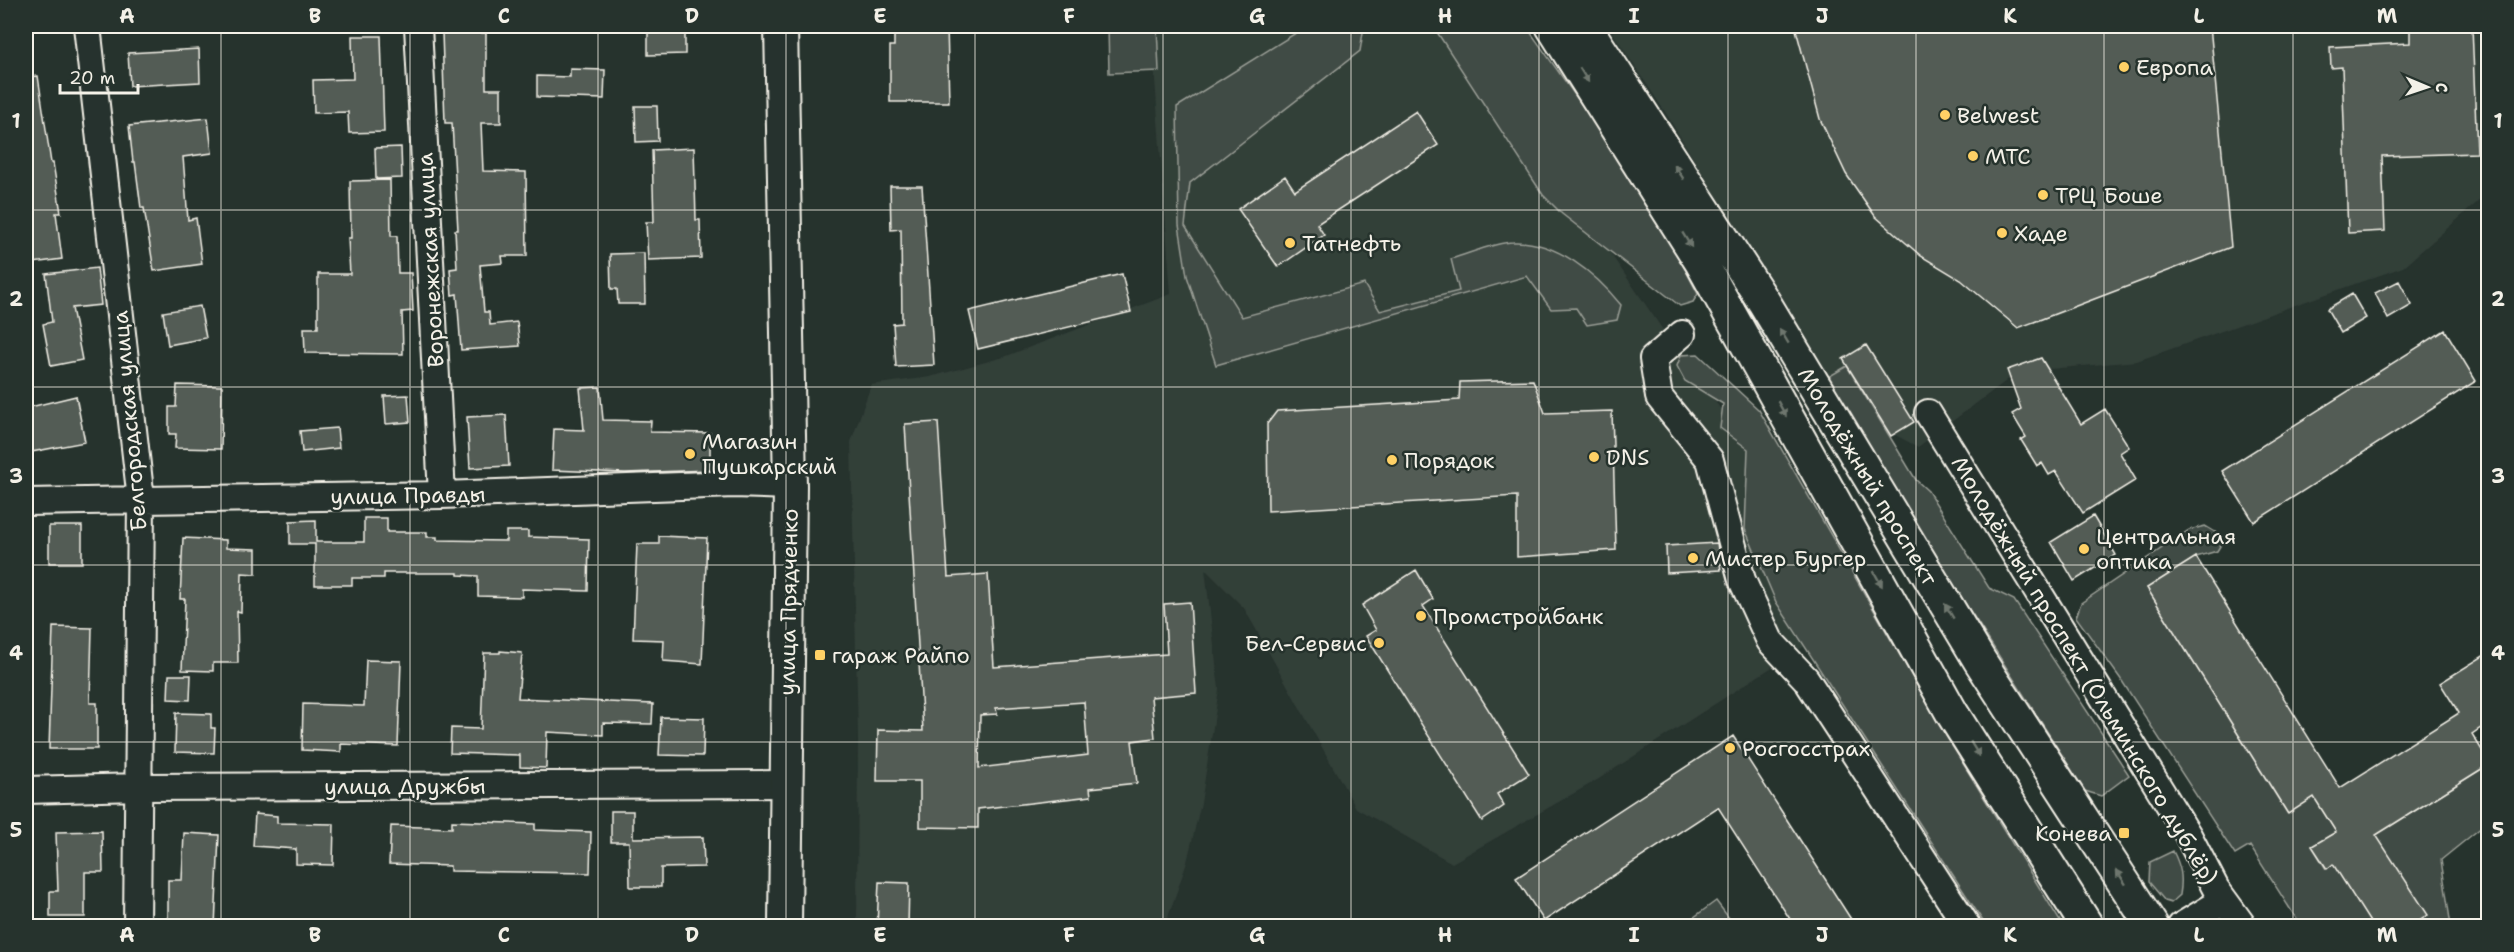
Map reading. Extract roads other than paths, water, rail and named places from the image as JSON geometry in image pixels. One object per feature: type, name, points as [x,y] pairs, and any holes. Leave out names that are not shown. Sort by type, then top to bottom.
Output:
[{"type":"main road","name":"улица Прядченко","points":[[781,26],[790,486],[785,927]]},
{"type":"main road","name":"Молодёжный проспект","points":[[1552,26],[1701,262],[1952,713],[2087,927]]},
{"type":"main road","name":"Молодёжный проспект","points":[[1585,26],[1764,302],[1980,661],[2152,927]]},
{"type":"street","name":"Белгородская улица","points":[[87,26],[141,500],[137,927]]},
{"type":"street","name":"Воронежская улица","points":[[418,26],[442,495]]},
{"type":"street","points":[[1682,334],[1653,359],[1659,397],[1710,460],[1742,580],[1770,641],[1806,679],[1967,927]]},
{"type":"street","name":"Молодёжный проспект (Ольминского дублёр)","points":[[1928,412],[2188,835],[2224,900],[2243,927]]},
{"type":"street","name":"улица Правды","points":[[26,501],[442,495],[734,484],[790,486]]},
{"type":"street","name":"улица Дружбы","points":[[26,790],[139,787],[785,784]]},
{"type":"street","points":[[2181,927],[2224,900]]},
{"type":"place","name":"Европа","points":[[2124,67]]},
{"type":"place","name":"Belwest","points":[[1945,115]]},
{"type":"place","name":"МТС","points":[[1973,156]]},
{"type":"place","name":"ТРЦ Боше","points":[[2043,195]]},
{"type":"place","name":"Хаде","points":[[2002,233]]},
{"type":"place","name":"Татнефть","points":[[1290,243]]},
{"type":"place","name":"Магазин Пушкарский","points":[[690,454]]},
{"type":"place","name":"DNS","points":[[1594,457]]},
{"type":"place","name":"Порядок","points":[[1392,460]]},
{"type":"place","name":"Центральная оптика","points":[[2084,549]]},
{"type":"place","name":"Мистер Бургер","points":[[1693,558]]},
{"type":"place","name":"Промстройбанк","points":[[1421,616]]},
{"type":"place","name":"Бел-Сервис","points":[[1379,643]]},
{"type":"place","name":"гараж Райпо","points":[[820,655]]},
{"type":"place","name":"Росгосстрах","points":[[1730,748]]},
{"type":"place","name":"Конева","points":[[2124,833]]}]
